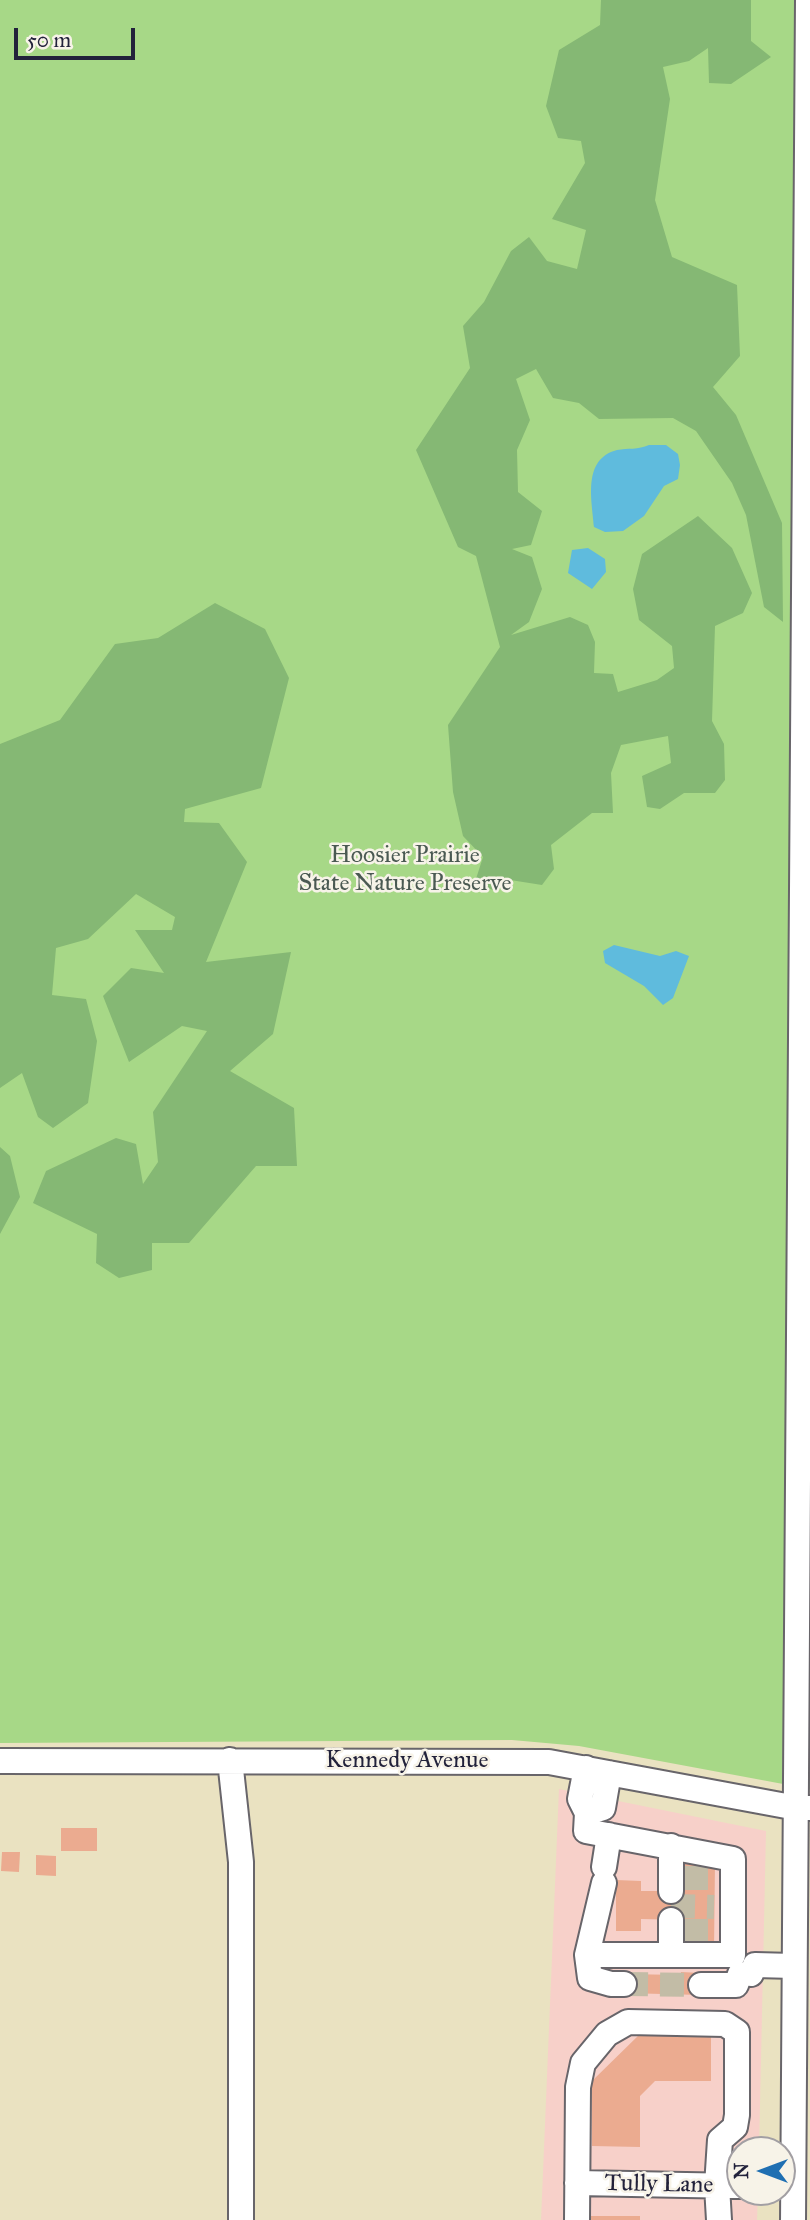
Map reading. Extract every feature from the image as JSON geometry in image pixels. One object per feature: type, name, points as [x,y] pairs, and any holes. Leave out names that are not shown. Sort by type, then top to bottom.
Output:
[{"type":"street","points":[[796,2136],[803,1808],[808,0]]},
{"type":"street","points":[[230,1760],[241,1862],[242,2220]]},
{"type":"street","name":"Kennedy Avenue","points":[[0,1761],[549,1762],[803,1808]]},
{"type":"street","points":[[597,1771],[580,1799],[587,1813],[586,1831],[733,1859],[724,1879],[736,1985],[701,1985]]},
{"type":"street","points":[[609,1835],[604,1875],[587,1955],[590,1978],[611,1984],[624,1984]]},
{"type":"street","points":[[671,1846],[675,1882]]},
{"type":"street","points":[[671,1955],[676,1927]]},
{"type":"street","points":[[731,1940],[755,1982],[798,1975]]},
{"type":"street","points":[[587,1955],[671,1955],[731,1940]]},
{"type":"street","points":[[577,2220],[578,2087],[583,2063],[607,2034],[628,2022],[725,2024],[737,2032],[737,2115],[735,2127],[720,2140],[726,2174]]},
{"type":"street","name":"Tully Lane","points":[[577,2183],[726,2186]]},
{"type":"street","points":[[719,2220],[726,2194]]},
{"type":"shaded area","points":[[559,1789],[766,1831],[759,2136],[726,2136],[726,2206],[758,2206],[757,2220],[541,2220]]},
{"type":"green space","name":"Hoosier Prairie State Nature Preserve","points":[[0,0],[810,0],[810,1789],[579,1746],[512,1740],[0,1743]]},
{"type":"green space","points":[[601,0],[751,0],[751,41],[771,57],[731,84],[709,83],[708,48],[689,61],[663,67],[670,99],[655,200],[672,257],[737,285],[740,356],[713,387],[736,415],[782,523],[783,622],[764,607],[746,515],[732,483],[696,431],[673,418],[599,419],[579,403],[553,398],[536,369],[516,379],[530,420],[517,450],[518,492],[542,511],[531,545],[512,549],[532,557],[542,589],[529,622],[511,635],[570,617],[588,625],[595,642],[594,673],[613,674],[618,692],[657,680],[674,668],[672,646],[639,620],[633,589],[642,554],[698,516],[732,548],[752,593],[743,613],[715,626],[712,721],[724,744],[725,780],[715,793],[684,793],[660,809],[647,807],[642,776],[671,763],[668,736],[621,745],[611,773],[613,813],[592,813],[551,845],[554,869],[542,885],[504,879],[495,891],[475,882],[483,857],[463,836],[453,792],[448,725],[500,647],[476,556],[458,547],[416,450],[470,368],[463,326],[484,302],[511,251],[529,237],[547,261],[577,269],[586,230],[552,219],[585,163],[581,141],[558,138],[546,106],[559,50],[600,25]]},
{"type":"green space","points":[[215,603],[265,629],[289,678],[261,788],[185,809],[184,822],[219,823],[247,862],[206,962],[291,952],[273,1034],[230,1071],[294,1108],[297,1166],[256,1166],[189,1243],[152,1243],[152,1270],[119,1278],[96,1263],[97,1234],[33,1203],[46,1171],[116,1138],[136,1144],[143,1184],[158,1162],[153,1112],[207,1031],[182,1026],[129,1062],[103,996],[131,968],[164,973],[135,930],[172,930],[175,917],[136,894],[88,939],[56,948],[52,995],[86,999],[97,1041],[88,1103],[53,1128],[38,1117],[22,1073],[0,1088],[0,744],[60,720],[115,644],[158,638]]},
{"type":"green space","points":[[0,1147],[10,1156],[20,1197],[0,1234]]},
{"type":"water","points":[[666,445],[678,454],[678,479],[664,486],[644,516],[623,531],[605,532],[594,527],[591,493],[598,462],[617,450]]},
{"type":"water","points":[[588,548],[605,559],[606,572],[592,589],[568,573],[572,550]]},
{"type":"water","points":[[614,945],[660,956],[676,951],[689,956],[673,998],[663,1005],[644,986],[605,963],[603,951]]},
{"type":"building","points":[[61,1828],[97,1828],[97,1851],[61,1851]]},
{"type":"building","points":[[2,1852],[20,1852],[19,1872],[1,1871]]},
{"type":"building","points":[[36,1855],[56,1856],[56,1876],[36,1875]]},
{"type":"building","points":[[684,1861],[715,1861],[714,1951],[684,1951],[684,1920],[641,1919],[641,1931],[616,1931],[616,1880],[641,1881],[641,1891],[684,1891]]},
{"type":"building","points":[[681,1972],[701,1973],[701,1995],[624,1993],[624,1974],[681,1975]]},
{"type":"building","points":[[641,2033],[711,2033],[711,2081],[655,2081],[640,2096],[640,2147],[592,2146],[592,2081]]},
{"type":"building","points":[[591,2216],[640,2216],[640,2220],[591,2220]]},
{"type":"tunnel","points":[[684,1878],[715,1878]]},
{"type":"tunnel","points":[[671,1906],[714,1907]]},
{"type":"tunnel","points":[[684,1931],[714,1931]]},
{"type":"tunnel","points":[[624,1984],[701,1985]]}]
